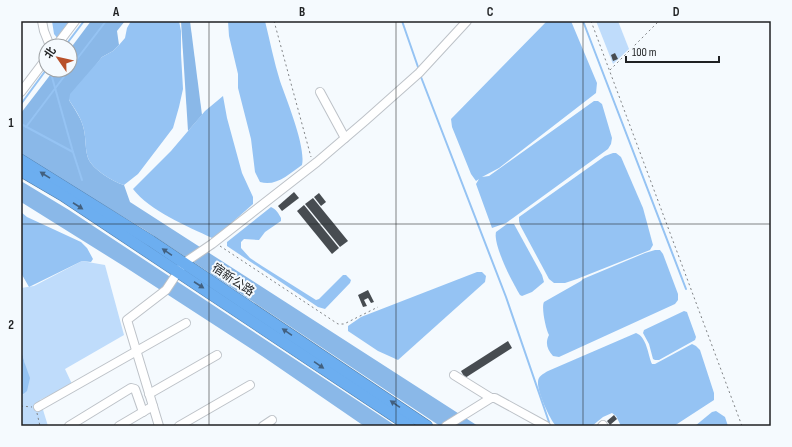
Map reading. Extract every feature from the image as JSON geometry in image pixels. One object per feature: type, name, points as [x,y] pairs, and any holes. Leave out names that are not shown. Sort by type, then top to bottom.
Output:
[{"type":"highway","name":"宿新公路","points":[[21,160],[151,241],[181,267],[409,426]]},
{"type":"highway","name":"宿新公路","points":[[21,171],[181,267],[427,426]]},
{"type":"street","points":[[42,21],[47,38]]},
{"type":"street","points":[[62,38],[75,21]]},
{"type":"street","points":[[159,426],[127,320],[166,290],[181,267],[313,165],[345,138],[419,72],[467,21]]},
{"type":"street","points":[[21,92],[38,70]]},
{"type":"street","points":[[320,92],[345,138]]},
{"type":"street","points":[[36,407],[186,323]]},
{"type":"street","points":[[149,394],[217,355]]},
{"type":"street","points":[[454,375],[490,398],[495,398],[546,426]]},
{"type":"street","points":[[179,426],[250,385]]},
{"type":"street","points":[[69,426],[131,388],[135,389],[143,412]]},
{"type":"street","points":[[446,426],[490,398]]},
{"type":"street","points":[[119,426],[153,406]]},
{"type":"street","points":[[263,426],[272,420]]},
{"type":"path","points":[[274,21],[313,165]]},
{"type":"path","points":[[591,21],[742,426]]},
{"type":"path","points":[[609,71],[659,21]]},
{"type":"path","points":[[214,242],[338,324],[344,324],[378,307]]},
{"type":"path","points":[[21,406],[36,407],[40,426]]},
{"type":"shaded area","points":[[52,21],[72,21],[59,38],[54,34]]},
{"type":"shaded area","points":[[91,21],[125,21],[117,31],[119,45],[113,51],[102,57],[69,100],[82,122],[88,158],[98,171],[114,181],[124,185],[130,202],[478,426],[440,426],[145,230],[21,155],[21,113],[48,78],[78,78],[78,38]]},
{"type":"shaded area","points":[[131,21],[179,21],[181,31],[183,89],[173,128],[138,174],[124,185],[103,174],[90,162],[87,155],[85,133],[82,122],[69,100],[70,94],[102,57],[113,51],[125,38],[127,28]]},
{"type":"shaded area","points":[[181,21],[190,21],[202,115],[188,131]]},
{"type":"shaded area","points":[[228,21],[265,21],[280,81],[299,136],[302,165],[282,179],[271,183],[260,182],[255,172],[251,139],[238,88],[238,74],[229,36]]},
{"type":"shaded area","points":[[547,21],[571,21],[597,83],[596,93],[499,168],[482,177],[489,176],[594,101],[598,101],[602,104],[612,138],[611,144],[608,149],[506,223],[492,228],[476,184],[479,179],[476,181],[471,174],[452,127],[451,119]]},
{"type":"shaded area","points":[[596,21],[618,21],[629,49],[613,64]]},
{"type":"shaded area","points":[[223,96],[227,118],[242,173],[253,197],[253,204],[218,235],[212,238],[159,211],[140,197],[133,189],[171,151],[205,111]]},
{"type":"shaded area","points":[[616,153],[621,157],[643,208],[653,245],[650,250],[577,279],[565,283],[554,283],[549,279],[520,225],[519,217],[605,156]]},
{"type":"shaded area","points":[[21,181],[69,210],[396,426],[364,426],[262,356],[125,267],[21,202]]},
{"type":"shaded area","points":[[271,207],[278,213],[281,221],[265,232],[259,240],[244,239],[241,242],[241,248],[250,258],[316,300],[319,299],[343,275],[346,275],[351,280],[350,283],[325,309],[318,307],[227,246],[227,242]]},
{"type":"shaded area","points":[[21,212],[27,217],[81,242],[87,248],[93,259],[91,262],[82,261],[29,287],[21,273]]},
{"type":"shaded area","points":[[507,224],[514,224],[542,275],[544,282],[532,292],[522,296],[508,273],[497,246],[496,232]]},
{"type":"shaded area","points":[[655,250],[660,250],[663,254],[678,294],[678,300],[675,304],[559,357],[553,356],[547,346],[549,335],[544,318],[544,302],[583,279]]},
{"type":"shaded area","points":[[82,261],[105,265],[124,335],[65,369],[72,384],[40,400],[48,426],[21,426],[21,396],[24,394],[25,364],[21,349],[21,288],[34,286]]},
{"type":"shaded area","points":[[477,272],[482,272],[486,276],[485,282],[398,360],[378,351],[348,331],[348,326],[361,317]]},
{"type":"shaded area","points":[[684,311],[687,312],[696,337],[695,340],[659,360],[653,359],[649,344],[643,333],[644,330]]},
{"type":"shaded area","points":[[636,333],[643,338],[652,364],[655,364],[692,344],[696,346],[700,350],[714,393],[714,400],[674,426],[621,426],[616,416],[612,413],[603,417],[592,426],[556,426],[547,412],[538,386],[538,380],[540,377],[548,371]]},
{"type":"shaded area","points":[[21,349],[30,378],[27,391],[21,396]]},
{"type":"shaded area","points":[[716,411],[725,417],[728,426],[695,426],[712,412]]},
{"type":"building","points":[[615,53],[618,59],[613,61],[611,55]]},
{"type":"building","points":[[294,192],[299,198],[282,211],[278,206]]},
{"type":"building","points":[[319,193],[326,202],[321,206],[314,197]]},
{"type":"building","points":[[313,198],[348,241],[340,247],[305,204]]},
{"type":"building","points":[[304,205],[339,248],[332,254],[297,211]]},
{"type":"building","points":[[368,290],[374,302],[371,303],[368,298],[364,300],[367,306],[363,307],[358,295]]},
{"type":"building","points":[[508,341],[512,348],[465,378],[461,371]]},
{"type":"building","points":[[614,415],[617,419],[610,425],[607,421]]},
{"type":"waterway","points":[[71,38],[84,21]]},
{"type":"waterway","points":[[78,58],[106,21]]},
{"type":"waterway","points":[[402,21],[418,67]]},
{"type":"waterway","points":[[583,21],[686,289]]},
{"type":"waterway","points":[[421,77],[506,297],[549,422]]},
{"type":"waterway","points":[[21,104],[40,78]]},
{"type":"waterway","points":[[52,78],[82,180]]},
{"type":"waterway","points":[[26,127],[63,78]]},
{"type":"waterway","points":[[21,124],[73,152]]}]
